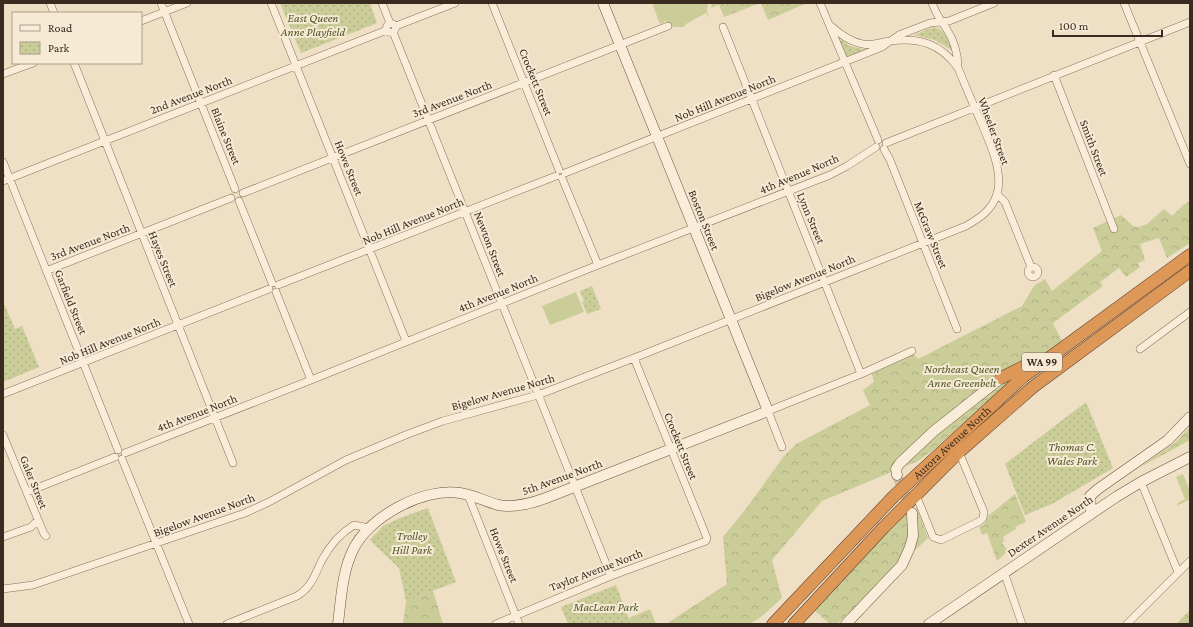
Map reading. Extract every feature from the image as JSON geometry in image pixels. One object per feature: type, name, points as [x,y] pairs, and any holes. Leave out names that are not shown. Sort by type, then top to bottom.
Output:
[{"type":"highway","name":"Aurora Avenue North","points":[[773,624],[898,492],[1023,377],[1059,349],[1190,255]]},
{"type":"highway","name":"Aurora Avenue North","points":[[794,624],[916,494],[959,452],[1033,387],[1190,272]]},
{"type":"highway","points":[[1001,378],[1059,349]]},
{"type":"street","name":"Blaine Street","points":[[161,3],[235,189]]},
{"type":"street","points":[[142,21],[187,3]]},
{"type":"street","name":"Howe Street","points":[[271,3],[406,341]]},
{"type":"street","name":"Newton Street","points":[[382,3],[611,576]]},
{"type":"street","name":"2nd Avenue North","points":[[6,179],[201,104],[455,3]]},
{"type":"street","name":"Crockett Street","points":[[492,3],[598,265]]},
{"type":"street","name":"Boston Street","points":[[603,3],[782,447]]},
{"type":"street","points":[[820,3],[845,62],[879,150],[974,107],[1190,22]]},
{"type":"street","name":"Wheeler Street","points":[[932,3],[937,17],[947,29],[958,55],[958,68],[995,158],[999,180],[998,194]]},
{"type":"street","name":"Nob Hill Avenue North","points":[[3,394],[752,100],[882,47],[899,35],[930,23],[949,21],[994,3]]},
{"type":"street","points":[[1124,3],[1190,164]]},
{"type":"street","name":"Nob Hill Avenue North","points":[[829,24],[848,39],[863,44],[891,40],[914,41],[931,44],[941,49],[950,57],[958,68]]},
{"type":"street","name":"3rd Avenue North","points":[[243,193],[668,26]]},
{"type":"street","name":"Lynn Street","points":[[723,27],[788,192],[826,282],[861,374]]},
{"type":"street","points":[[3,74],[30,64]]},
{"type":"street","name":"Hayes Street","points":[[74,64],[233,463]]},
{"type":"street","name":"Smith Street","points":[[1054,75],[1114,229]]},
{"type":"street","name":"4th Avenue North","points":[[26,492],[312,380],[598,265],[830,175],[847,166],[877,144]]},
{"type":"street","name":"McGraw Street","points":[[885,146],[957,329]]},
{"type":"street","name":"Garfield Street","points":[[3,162],[6,179],[46,271],[189,624]]},
{"type":"street","points":[[235,189],[241,190],[243,193],[243,198],[239,201],[231,198],[231,193],[235,189]]},
{"type":"street","points":[[998,194],[1005,202],[1031,267]]},
{"type":"street","name":"Bigelow Avenue North","points":[[3,589],[33,585],[245,513],[269,502],[346,460],[408,434],[443,421],[538,395],[966,226],[980,218],[991,207],[998,194]]},
{"type":"street","name":"3rd Avenue North","points":[[46,271],[231,198]]},
{"type":"street","points":[[239,201],[312,380]]},
{"type":"street","points":[[1140,348],[1190,312]]},
{"type":"street","name":"5th Avenue North","points":[[369,528],[389,513],[417,499],[448,492],[468,495],[498,505],[522,505],[539,501],[861,374],[912,351]]},
{"type":"street","name":"Crockett Street","points":[[634,358],[707,538],[706,541]]},
{"type":"street","points":[[897,475],[896,469],[900,463],[934,431],[1001,378]]},
{"type":"street","points":[[1091,513],[1090,496],[1168,440],[1190,417]]},
{"type":"street","name":"Galer Street","points":[[3,435],[5,446],[46,536]]},
{"type":"street","points":[[916,494],[933,537],[937,540],[941,540],[980,521],[983,518],[984,512],[959,452]]},
{"type":"street","name":"Dexter Avenue North","points":[[929,624],[1091,513],[1141,482],[1190,457]]},
{"type":"street","points":[[1141,482],[1178,572]]},
{"type":"street","name":"Howe Street","points":[[468,495],[519,624]]},
{"type":"street","points":[[846,624],[902,565],[913,536],[912,513]]},
{"type":"street","points":[[3,537],[31,527],[38,520]]},
{"type":"street","points":[[227,624],[297,596],[305,591],[327,551],[336,538],[345,530],[354,525],[369,528]]},
{"type":"street","points":[[338,624],[347,566],[352,550],[369,528]]},
{"type":"street","name":"Taylor Avenue North","points":[[496,624],[611,576],[706,541]]},
{"type":"street","points":[[1127,624],[1190,561]]},
{"type":"street","points":[[1004,572],[1022,624]]},
{"type":"green space","name":"East Queen Anne Playfield","points":[[280,3],[370,3],[377,23],[301,53]]},
{"type":"green space","points":[[652,3],[708,3],[707,12],[710,19],[706,13],[686,24],[684,27],[671,27],[666,21],[660,24]]},
{"type":"green space","points":[[712,3],[760,3],[724,17],[719,5],[711,8]]},
{"type":"green space","points":[[761,3],[807,3],[768,20]]},
{"type":"green space","points":[[933,27],[944,33],[953,51],[935,40],[914,35]]},
{"type":"green space","points":[[837,37],[850,46],[866,50],[845,58]]},
{"type":"green space","name":"Northeast Queen Anne Greenbelt","points":[[1190,201],[1190,243],[1167,258],[1159,238],[1140,244],[1145,260],[1138,263],[1140,267],[1126,277],[1119,268],[1100,282],[1103,286],[1053,323],[1062,341],[1004,387],[932,451],[918,461],[822,501],[772,560],[782,598],[761,617],[750,624],[666,624],[727,584],[723,537],[748,506],[784,456],[796,444],[870,405],[863,390],[874,382],[872,374],[913,354],[918,359],[1022,306],[1034,286],[1045,279],[1052,291],[1102,251],[1093,228],[1121,215],[1133,226],[1139,227],[1147,224],[1164,209],[1172,216],[1183,205]]},
{"type":"green space","points":[[592,286],[601,309],[587,314],[582,302],[584,301],[580,291]]},
{"type":"green space","points":[[576,292],[584,312],[550,325],[542,306]]},
{"type":"green space","points":[[3,301],[15,329],[22,326],[39,367],[3,382]]},
{"type":"green space","name":"Thomas C. Wales Park","points":[[1086,402],[1113,468],[1052,504],[1025,515],[1005,464]]},
{"type":"green space","points":[[1190,427],[1190,440],[1139,468],[1175,443]]},
{"type":"green space","points":[[1183,474],[1190,491],[1190,499],[1177,506],[1178,503],[1185,499],[1176,477]]},
{"type":"green space","points":[[1015,494],[1026,522],[1015,527],[1016,529],[1003,537],[1004,541],[1002,543],[1008,551],[997,561],[987,533],[982,535],[979,527],[984,525],[988,516]]},
{"type":"green space","name":"Trolley Hill Park","points":[[428,508],[456,582],[406,601],[399,568],[370,540],[383,526]]},
{"type":"green space","points":[[917,508],[928,538],[837,624],[830,624],[814,610],[906,513]]},
{"type":"green space","name":"MacLean Park","points":[[616,585],[631,624],[568,624],[561,607]]},
{"type":"green space","points":[[433,591],[443,624],[403,624],[406,601]]},
{"type":"green space","points":[[650,609],[656,624],[631,624],[629,618]]},
{"type":"green space","points":[[1190,610],[1190,624],[1176,624]]},
{"type":"tunnel","points":[[897,475],[910,508]]}]
